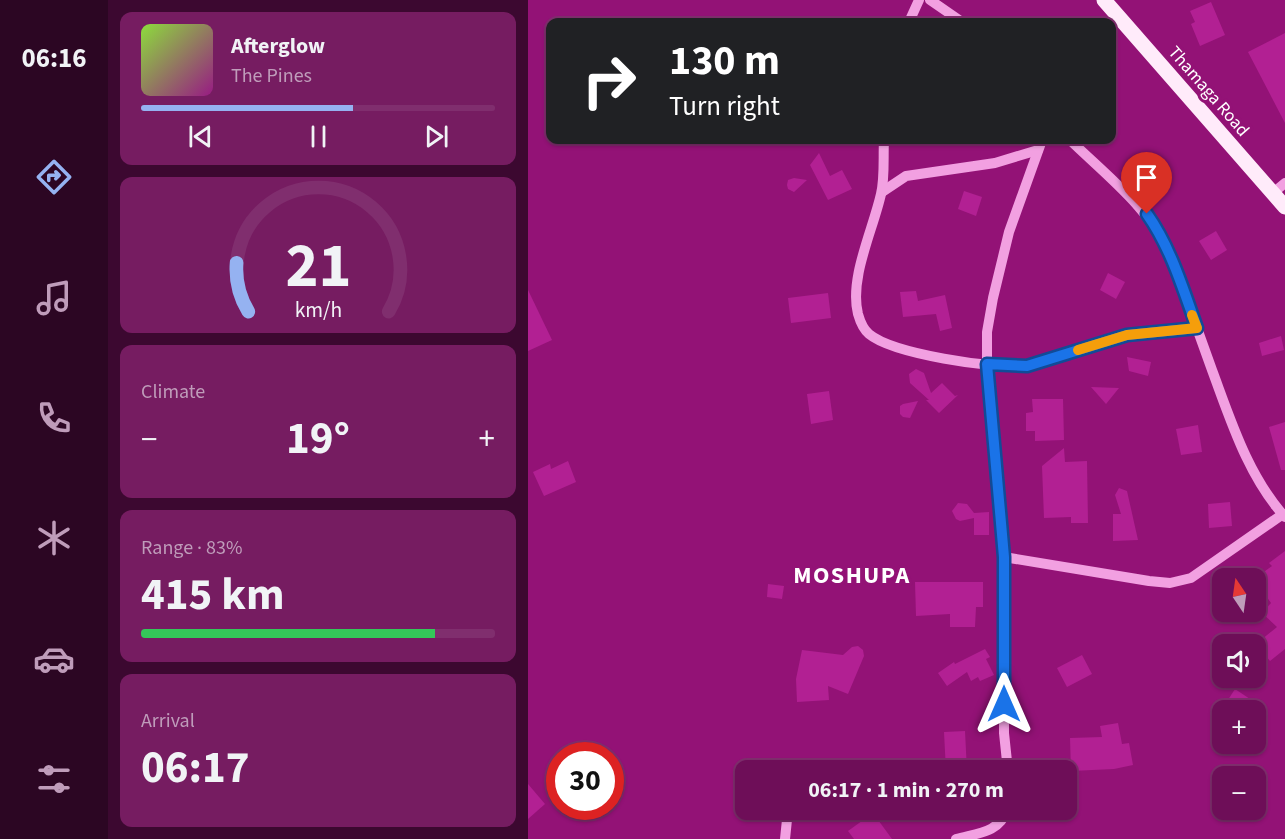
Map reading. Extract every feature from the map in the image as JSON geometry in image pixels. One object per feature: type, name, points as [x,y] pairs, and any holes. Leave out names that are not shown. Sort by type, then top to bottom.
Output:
[{"type":"main road","name":"Thamaga Road","points":[[1104,0],[1113,18]]},
{"type":"main road","name":"Thamaga Road","points":[[1116,22],[1279,188],[1285,207]]},
{"type":"street","points":[[911,18],[919,0]]},
{"type":"street","points":[[930,0],[956,18]]},
{"type":"street","points":[[884,144],[882,192],[857,288],[858,314],[863,327],[869,334],[891,346],[987,364],[1027,366],[1127,335],[1197,328]]},
{"type":"street","points":[[1004,557],[1170,583],[1198,573],[1284,516],[1255,475],[1240,442],[1159,231],[1147,214],[1074,144]]},
{"type":"street","points":[[882,192],[906,176],[995,163],[1040,145]]},
{"type":"street","points":[[1007,760],[1004,733],[1004,557],[987,364],[987,332],[993,297],[1010,232],[1040,145]]},
{"type":"street","points":[[785,839],[787,820]]},
{"type":"street","points":[[957,839],[988,832],[1001,820]]},
{"type":"building","points":[[1211,2],[1225,35],[1200,46],[1191,24],[1195,22],[1190,11]]},
{"type":"building","points":[[1285,33],[1285,123],[1248,52]]},
{"type":"building","points":[[819,153],[830,176],[842,170],[852,189],[828,200],[810,165]]},
{"type":"building","points":[[794,178],[807,180],[794,192],[788,189],[787,185],[788,180]]},
{"type":"building","points":[[964,191],[982,197],[976,216],[958,209]]},
{"type":"building","points":[[1216,231],[1227,250],[1211,260],[1199,241]]},
{"type":"building","points":[[1108,273],[1125,282],[1116,299],[1100,290]]},
{"type":"building","points":[[528,290],[552,340],[528,351]]},
{"type":"building","points":[[916,291],[918,301],[945,295],[952,328],[940,331],[936,314],[903,317],[900,292]]},
{"type":"building","points":[[828,293],[831,318],[791,323],[788,298]]},
{"type":"building","points":[[1281,336],[1284,350],[1262,356],[1259,343]]},
{"type":"building","points":[[1127,357],[1151,362],[1148,376],[1129,371]]},
{"type":"building","points":[[916,369],[924,373],[931,393],[942,383],[955,396],[958,395],[939,413],[926,400],[929,400],[910,383],[909,374]]},
{"type":"building","points":[[1091,387],[1119,388],[1106,404]]},
{"type":"building","points":[[829,391],[833,420],[811,424],[807,394]]},
{"type":"building","points":[[1032,399],[1063,399],[1064,440],[1035,441],[1035,431],[1026,431],[1026,413],[1033,412]]},
{"type":"building","points":[[918,401],[910,418],[900,414],[900,406]]},
{"type":"building","points":[[1285,422],[1285,470],[1281,470],[1269,427]]},
{"type":"building","points":[[1198,425],[1202,452],[1181,455],[1176,429]]},
{"type":"building","points":[[1064,448],[1065,462],[1087,461],[1088,523],[1071,523],[1071,517],[1044,518],[1042,466]]},
{"type":"building","points":[[568,461],[576,482],[544,496],[533,472],[550,464],[551,469]]},
{"type":"building","points":[[1119,488],[1127,491],[1138,540],[1113,541],[1113,514],[1121,514],[1115,495]]},
{"type":"building","points":[[1230,502],[1232,526],[1209,528],[1208,504]]},
{"type":"building","points":[[958,503],[967,504],[974,513],[989,512],[989,535],[974,535],[974,518],[960,521],[956,519],[952,511]]},
{"type":"building","points":[[1285,551],[1285,649],[1270,661],[1266,656],[1266,636],[1277,627],[1266,617],[1266,609],[1271,603],[1266,596],[1266,570],[1272,566],[1269,563]]},
{"type":"building","points":[[915,582],[983,582],[983,607],[976,607],[975,627],[950,627],[950,614],[916,616]]},
{"type":"building","points":[[768,584],[784,586],[782,599],[767,597]]},
{"type":"building","points":[[858,646],[863,650],[864,656],[848,694],[828,686],[829,700],[797,702],[796,679],[802,650],[843,655],[852,647]]},
{"type":"building","points":[[985,649],[990,657],[986,659],[994,675],[980,681],[978,677],[971,681],[967,672],[947,686],[938,673],[954,662],[955,664]]},
{"type":"building","points":[[1082,655],[1092,674],[1067,687],[1057,668]]},
{"type":"building","points":[[1235,689],[1250,699],[1249,700],[1228,700]]},
{"type":"building","points":[[1118,723],[1122,744],[1129,743],[1133,765],[1114,769],[1077,771],[1077,760],[1071,760],[1070,738],[1102,737],[1100,726]]},
{"type":"building","points":[[965,731],[966,760],[945,760],[944,732]]},
{"type":"building","points":[[528,784],[545,804],[528,819]]},
{"type":"building","points":[[863,820],[878,820],[892,839],[854,839],[848,831]]},
{"type":"slow traffic","points":[[1078,350],[1127,335],[1197,328],[1192,315]]},
{"type":"district","name":"MOSHUPA","points":[[852,575]]},
{"type":"route","points":[[1004,704],[1004,557],[987,364],[1027,366],[1127,335],[1197,328],[1170,253],[1147,214]]}]
